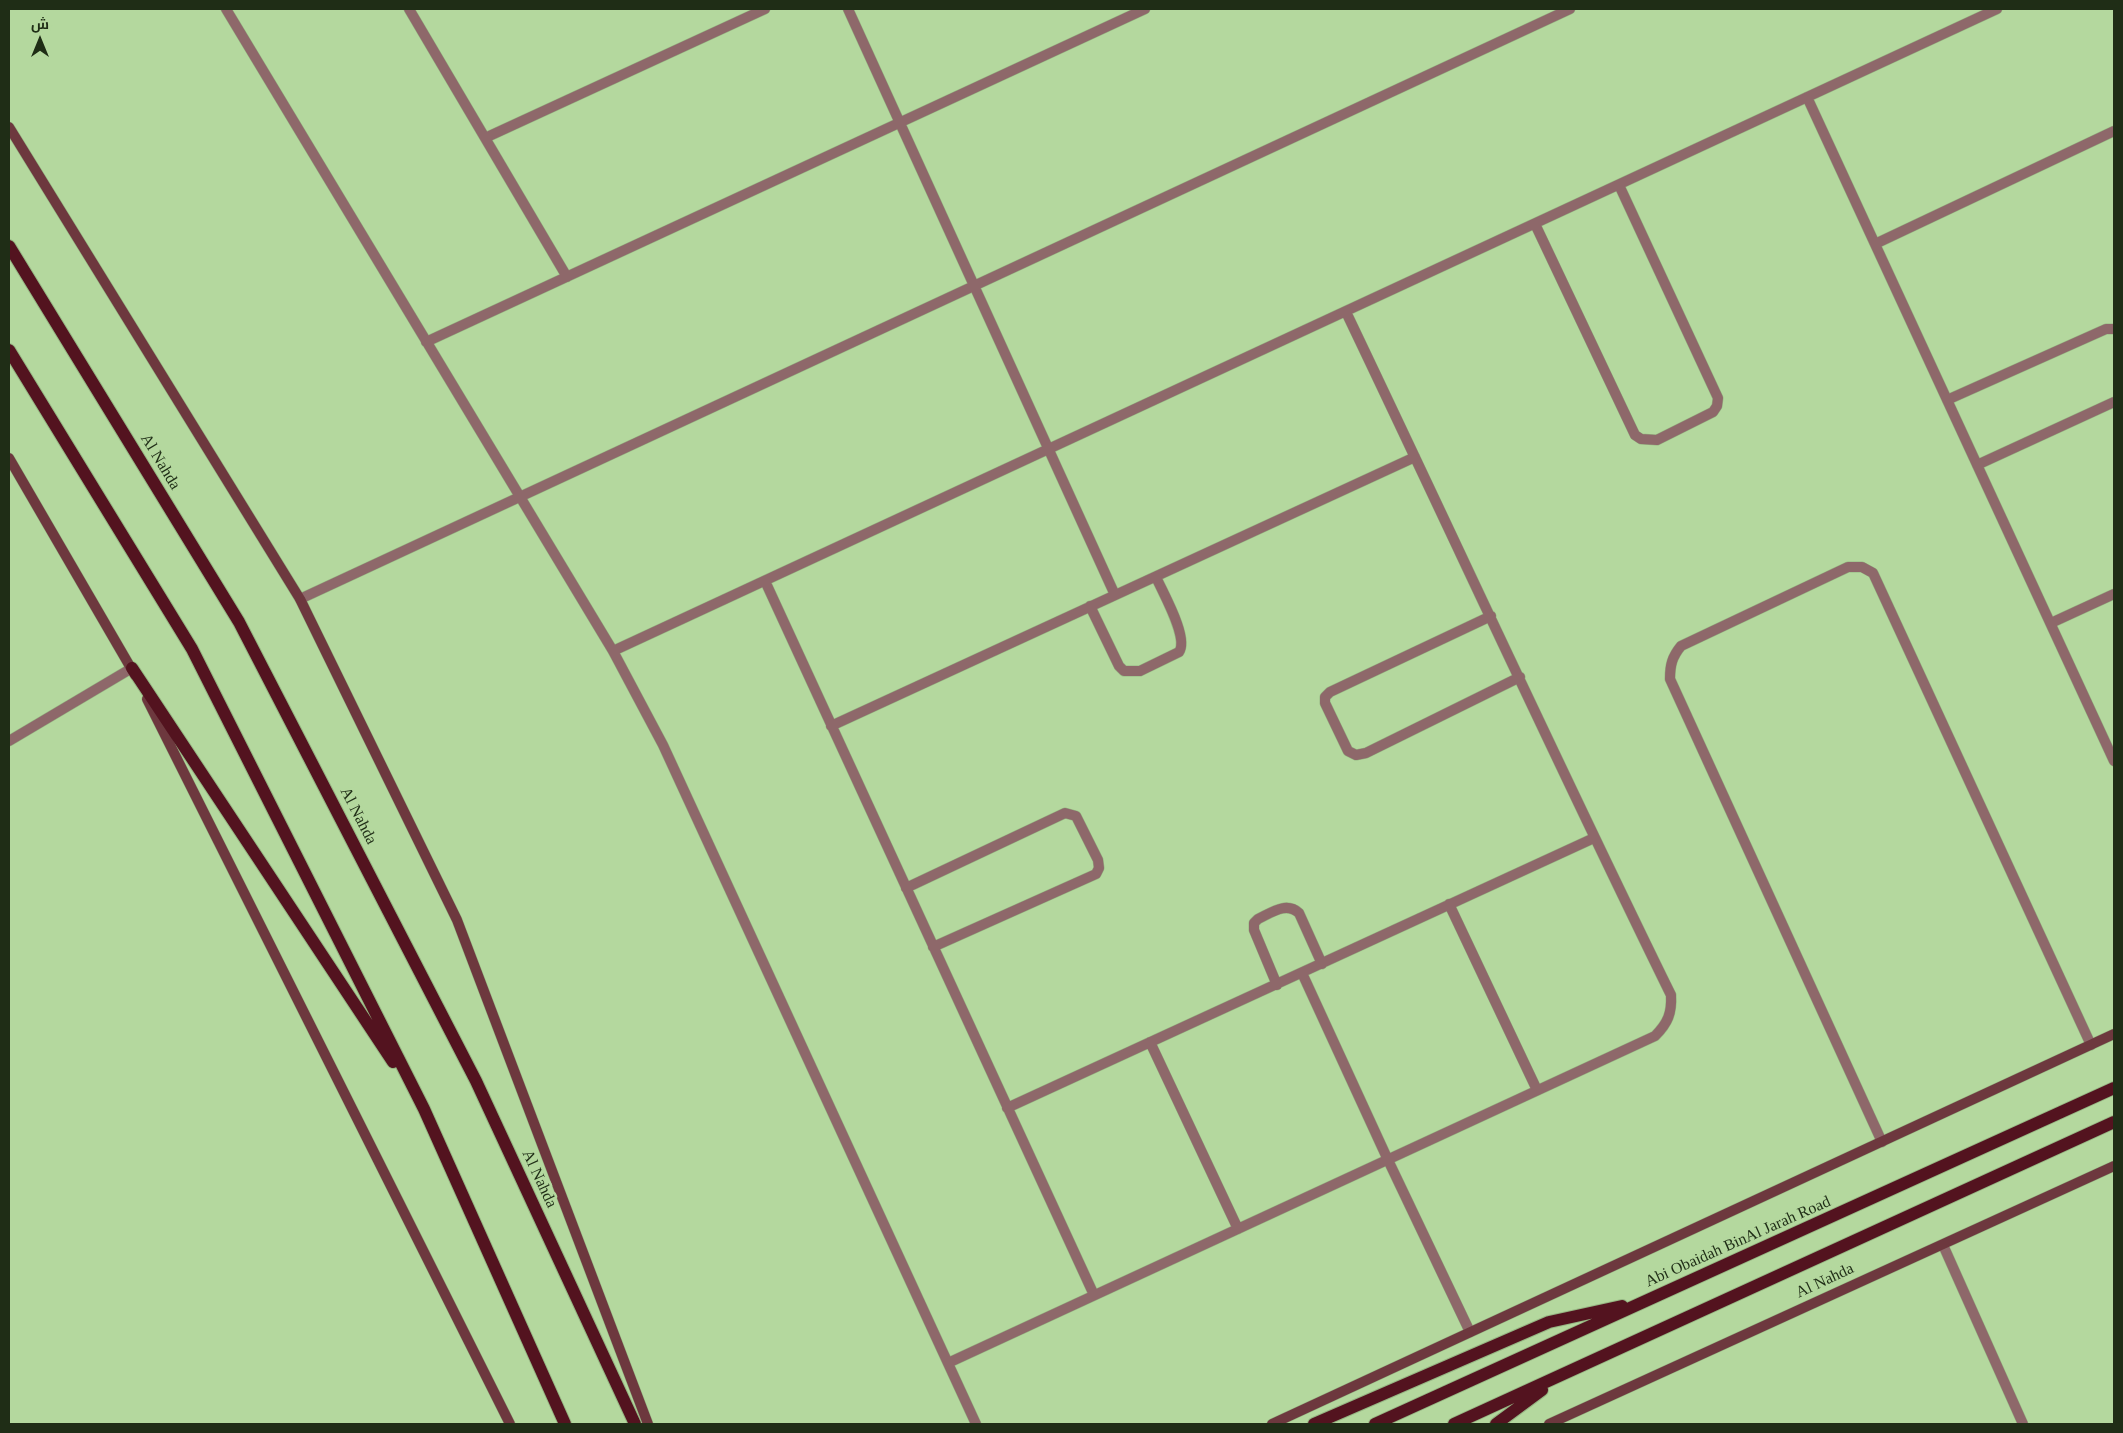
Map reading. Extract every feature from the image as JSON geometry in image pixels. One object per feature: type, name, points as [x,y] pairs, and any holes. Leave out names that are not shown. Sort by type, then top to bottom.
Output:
[{"type":"main road","points":[[9,127],[300,599],[457,920],[648,1424]]},
{"type":"main road","name":"Al Nahda","points":[[9,246],[239,622],[476,1081],[635,1424]]},
{"type":"main road","points":[[9,350],[192,649],[424,1109],[565,1424]]},
{"type":"main road","points":[[9,458],[132,668],[424,1109]]},
{"type":"main road","points":[[132,668],[510,1424]]},
{"type":"main road","points":[[1272,1424],[2114,1034]]},
{"type":"main road","points":[[2057,1115],[2114,1080]]},
{"type":"main road","name":"Abi Obaidah BinAl Jarah Road","points":[[1375,1424],[2114,1088]]},
{"type":"main road","points":[[1454,1424],[2114,1122]]},
{"type":"main road","name":"Al Nahda","points":[[1549,1424],[2114,1166]]},
{"type":"main road","points":[[1314,1424],[1549,1322],[1649,1300]]},
{"type":"main road","points":[[1496,1424],[1563,1374]]},
{"type":"street","points":[[226,9],[613,651],[663,745],[976,1424]]},
{"type":"street","points":[[409,9],[567,277]]},
{"type":"street","points":[[485,138],[765,9]]},
{"type":"street","points":[[848,9],[1115,595]]},
{"type":"street","points":[[426,342],[1145,9]]},
{"type":"street","points":[[300,599],[1570,9]]},
{"type":"street","points":[[613,651],[1997,9]]},
{"type":"street","points":[[1807,97],[2114,761]]},
{"type":"street","points":[[1875,244],[2114,131]]},
{"type":"street","points":[[1535,224],[1635,435],[1641,439],[1656,440],[1713,412],[1717,406],[1718,398],[1620,185]]},
{"type":"street","points":[[948,1363],[1656,1036],[1666,1025],[1672,1009],[1671,995],[1594,838],[1520,677],[1346,312]]},
{"type":"street","points":[[1947,400],[2106,329],[2114,329]]},
{"type":"street","points":[[1977,465],[2114,402]]},
{"type":"street","points":[[831,726],[1415,456]]},
{"type":"street","points":[[1882,1142],[1670,679],[1670,667],[1673,656],[1681,646],[1848,567],[1862,567],[1874,573],[2091,1045]]},
{"type":"street","points":[[1090,606],[1119,666],[1124,671],[1140,671],[1179,652],[1182,648],[1181,634],[1156,577]]},
{"type":"street","points":[[765,581],[1094,1295]]},
{"type":"street","points":[[2051,623],[2114,594]]},
{"type":"street","points":[[1491,616],[1330,692],[1325,696],[1324,703],[1348,751],[1356,755],[1366,753],[1520,677]]},
{"type":"street","points":[[9,741],[132,668]]},
{"type":"street","points":[[906,888],[1065,813],[1076,816],[1098,860],[1099,868],[1096,874],[934,947]]},
{"type":"street","points":[[1007,1108],[1594,838]]},
{"type":"street","points":[[1448,904],[1537,1090]]},
{"type":"street","points":[[1277,985],[1254,930],[1254,923],[1258,919],[1286,906],[1293,907],[1298,913],[1322,964]]},
{"type":"street","points":[[1302,973],[1470,1332]]},
{"type":"street","points":[[1150,1042],[1238,1228]]},
{"type":"street","points":[[1943,1244],[2023,1424]]}]
